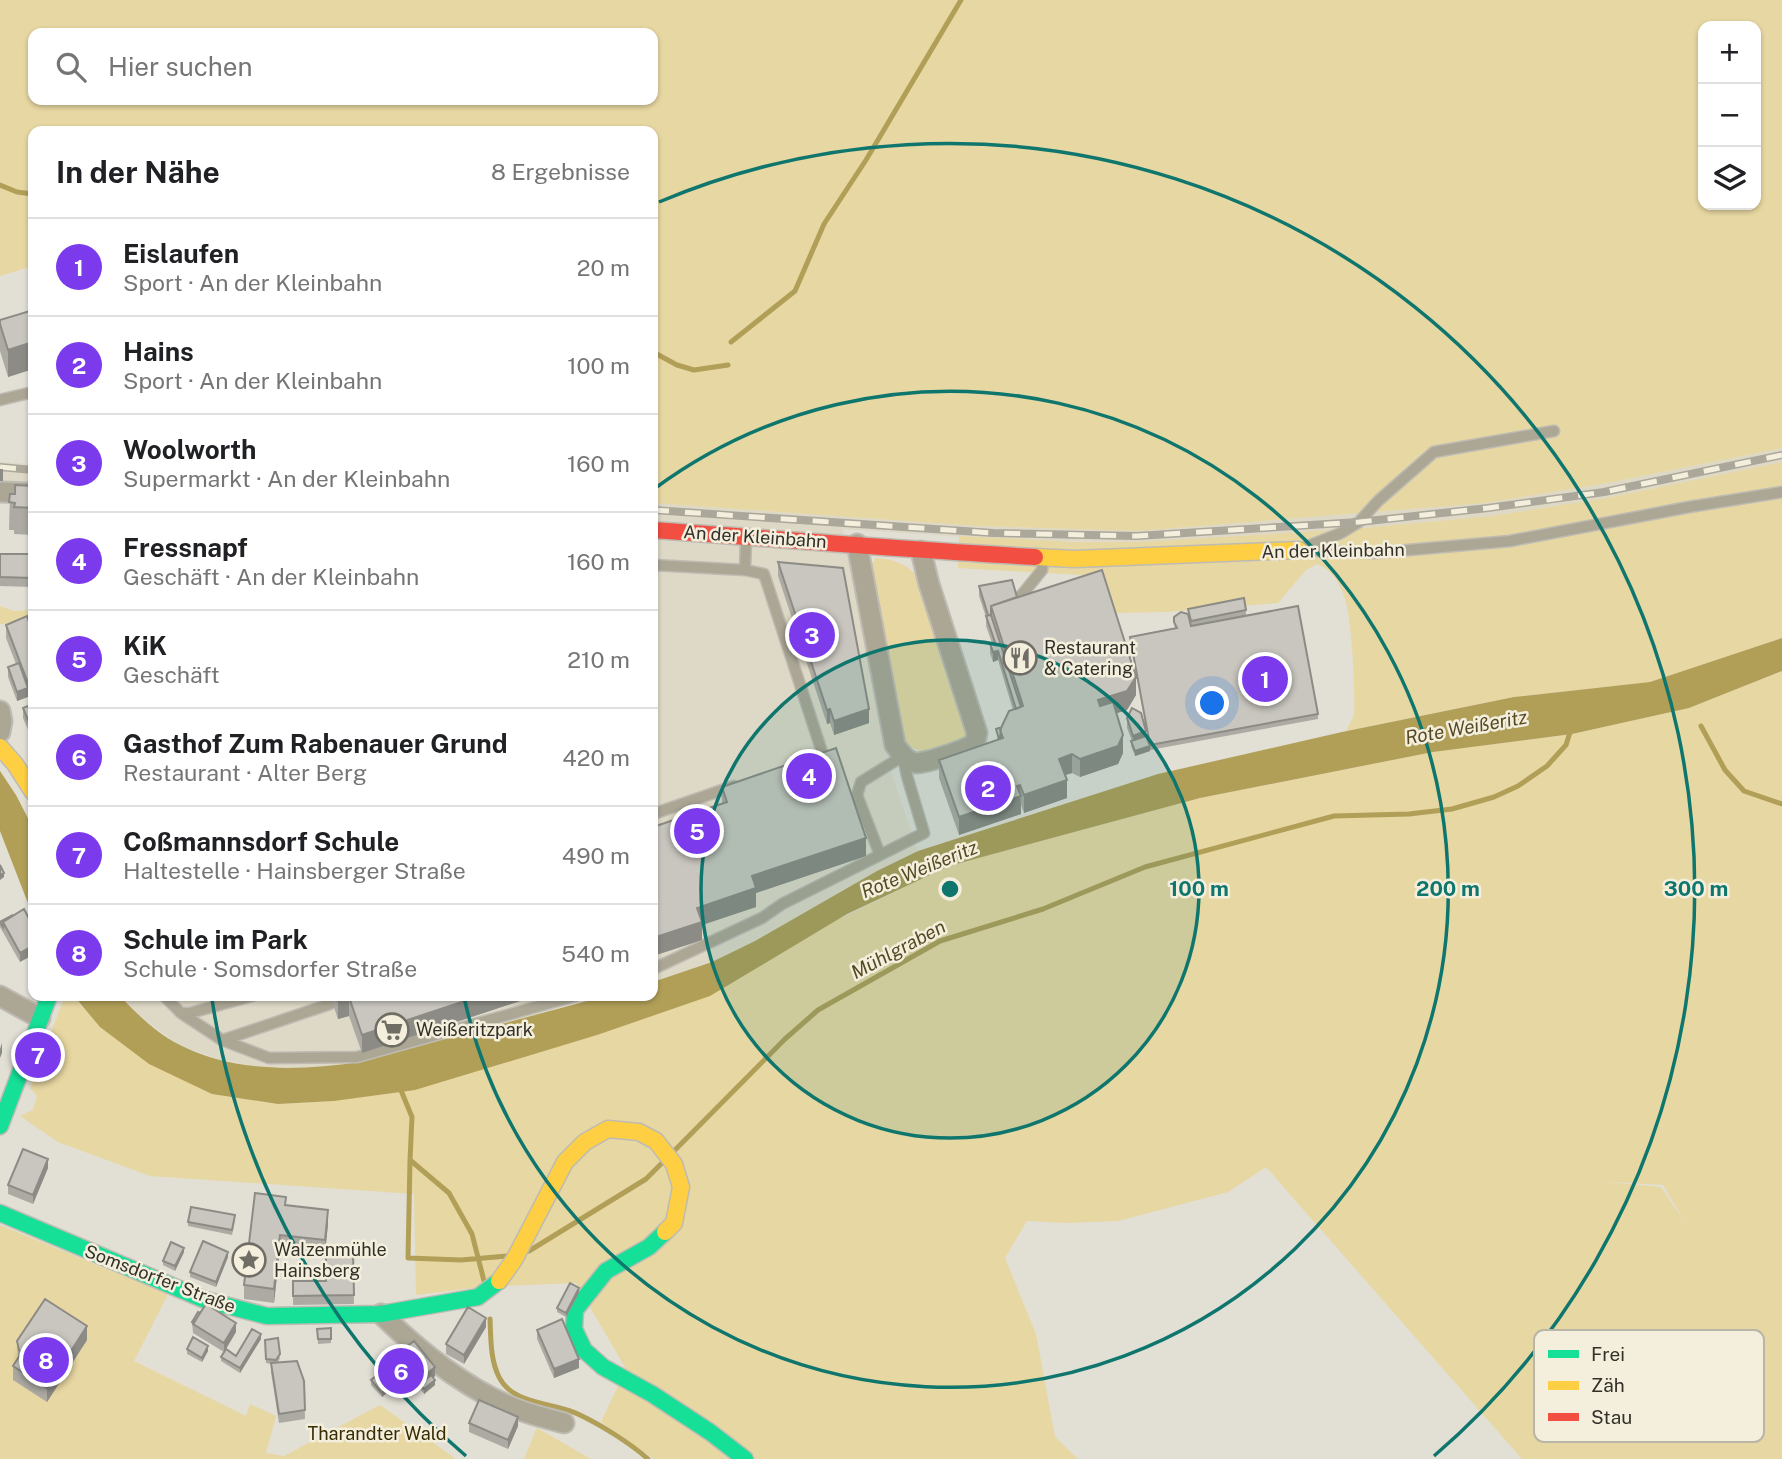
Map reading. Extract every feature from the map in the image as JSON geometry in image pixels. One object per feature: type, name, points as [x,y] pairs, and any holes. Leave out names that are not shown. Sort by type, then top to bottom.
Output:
[{"type":"street","points":[[0,492],[28,493]]},
{"type":"street","name":"An der Kleinbahn","points":[[658,530],[921,551],[1075,559],[1299,550]]},
{"type":"street","points":[[857,544],[895,745],[903,756],[916,763],[966,750],[975,743],[977,733],[921,551]]},
{"type":"street","points":[[0,712],[0,732]]},
{"type":"street","points":[[0,747],[28,784]]},
{"type":"street","points":[[0,996],[40,1018]]},
{"type":"street","points":[[0,1126],[47,1001]]},
{"type":"street","name":"Somsdorfer Straße","points":[[0,1213],[205,1300],[249,1313],[267,1316],[381,1314],[478,1297],[496,1284],[513,1261],[565,1162],[585,1142],[608,1129],[639,1132],[656,1142],[674,1164],[681,1187],[674,1223],[649,1247],[606,1271],[575,1310],[574,1329],[584,1350],[603,1367],[652,1394],[745,1459]]},
{"type":"street","points":[[381,1314],[425,1353],[475,1388],[520,1410],[564,1423]]},
{"type":"lane","points":[[0,400],[28,394]]},
{"type":"lane","points":[[1299,550],[1341,533],[1359,522],[1378,501],[1434,452],[1554,431]]},
{"type":"lane","name":"An der Kleinbahn","points":[[1299,550],[1375,553],[1510,541],[1782,492]]},
{"type":"lane","points":[[745,570],[747,536]]},
{"type":"lane","points":[[1016,602],[1042,569],[1043,558]]},
{"type":"lane","points":[[658,565],[745,570],[764,574],[823,755],[801,763]]},
{"type":"lane","points":[[658,967],[762,918],[782,904],[880,855],[924,833],[903,756],[861,782],[857,795],[880,855]]},
{"type":"lane","points":[[658,812],[742,783]]},
{"type":"lane","points":[[169,1001],[181,1013],[222,1040],[269,1058],[357,1058],[557,1001]]},
{"type":"lane","points":[[181,1013],[233,1001]]},
{"type":"lane","points":[[222,1040],[330,1004]]},
{"type":"shaded area","points":[[1782,448],[1782,462],[1607,498],[1491,516],[1353,529],[1141,542],[1007,540],[843,529],[892,775],[918,851],[877,871],[755,941],[712,962],[658,980],[658,503],[978,526],[1137,531],[1486,503],[1602,484]]},
{"type":"shaded area","points":[[0,462],[28,464],[28,485],[0,484]]},
{"type":"shaded area","points":[[125,1001],[587,1001],[359,1062],[322,1068],[274,1070],[218,1059],[177,1044],[137,1014]]},
{"type":"green space","points":[[0,0],[1782,0],[1782,448],[1602,484],[1486,503],[1137,531],[978,526],[658,503],[658,126],[28,126],[28,268],[0,276]]},
{"type":"green space","points":[[1782,462],[1782,638],[1650,682],[1514,697],[1346,731],[1353,716],[1354,700],[1347,606],[1334,577],[1317,564],[1306,570],[1278,603],[1166,612],[1113,613],[1099,576],[958,568],[959,536],[1077,542],[1141,542],[1353,529],[1491,516],[1607,498]]},
{"type":"green space","points":[[875,558],[900,563],[919,579],[967,728],[961,740],[922,752],[909,746],[904,738],[870,562],[874,562]]},
{"type":"green space","points":[[0,606],[13,611],[28,610],[28,622],[0,624]]},
{"type":"green space","points":[[1782,671],[1782,1459],[1522,1459],[1266,1167],[1228,1192],[1118,1221],[1027,1221],[1005,1258],[1036,1334],[1055,1437],[1078,1459],[654,1459],[601,1422],[626,1369],[576,1283],[481,1287],[416,1295],[414,1194],[150,1176],[58,1142],[20,1116],[33,1110],[37,1096],[30,1088],[63,1001],[78,1001],[81,1006],[212,1094],[278,1104],[334,1101],[597,1035],[949,866],[1200,798],[1433,752],[1572,734],[1689,708]],"holes":[[[1598,1181],[1663,1185],[1687,1226],[1661,1187]]]},
{"type":"green space","name":"Tharandter Wald","points":[[0,1225],[168,1294],[134,1361],[246,1416],[250,1404],[276,1416],[266,1453],[284,1456],[380,1405],[456,1459],[0,1459]]},
{"type":"green space","points":[[537,1428],[591,1459],[524,1459]]},
{"type":"water","name":"Rote Weißeritz","points":[[1782,638],[1782,671],[1689,708],[1572,734],[1433,752],[1200,798],[949,866],[847,914],[710,996],[597,1035],[415,1090],[334,1101],[278,1104],[212,1094],[149,1064],[100,1027],[78,1001],[125,1001],[147,1022],[178,1044],[221,1060],[244,1065],[290,1068],[359,1062],[587,1001],[658,1001],[658,980],[712,962],[755,941],[877,871],[918,851],[1158,774],[1342,732],[1514,697],[1650,682]]},
{"type":"water","points":[[0,771],[28,818],[28,903],[0,831]]},
{"type":"building","points":[[28,312],[28,344],[8,350],[0,320]]},
{"type":"building","points":[[15,485],[28,486],[28,508],[14,507],[15,503],[9,502],[10,494],[15,494]]},
{"type":"building","points":[[0,554],[28,554],[28,578],[0,577]]},
{"type":"building","points":[[778,562],[843,568],[869,709],[834,721],[830,709],[827,710]]},
{"type":"building","points":[[1102,570],[1136,677],[1127,691],[1098,700],[1100,706],[1113,702],[1123,735],[1118,746],[1080,759],[1072,754],[1059,759],[1067,780],[1024,795],[1020,785],[1017,786],[1021,796],[959,817],[939,760],[1003,738],[1000,730],[1009,711],[1023,706],[991,606]]},
{"type":"building","points":[[1012,580],[1017,597],[991,606],[991,615],[988,615],[979,586]]},
{"type":"building","points":[[1244,598],[1246,610],[1191,621],[1188,609]]},
{"type":"building","points":[[1298,606],[1318,714],[1150,745],[1130,637],[1177,628],[1174,617],[1181,612],[1188,614],[1191,626]]},
{"type":"building","points":[[991,615],[1021,707],[1016,709],[998,651],[993,652],[990,644],[995,642],[986,616]]},
{"type":"building","points":[[27,616],[28,683],[6,625]]},
{"type":"building","points":[[19,663],[28,688],[17,692],[8,667]]},
{"type":"building","points":[[28,706],[28,720],[23,708]]},
{"type":"building","points":[[1132,708],[1141,713],[1146,731],[1133,736],[1127,718]]},
{"type":"building","points":[[1001,727],[1000,739],[999,739],[996,729]]},
{"type":"building","points":[[1146,736],[1150,746],[1135,751],[1131,741]]},
{"type":"building","points":[[836,748],[866,838],[752,876],[756,888],[697,908],[702,922],[658,936],[658,825],[727,802],[722,787]]},
{"type":"building","points":[[24,909],[28,917],[28,949],[20,953],[3,922]]},
{"type":"building","points":[[350,1001],[465,1001],[362,1035]]},
{"type":"building","points":[[23,1149],[48,1159],[33,1195],[8,1185]]},
{"type":"building","points":[[255,1193],[286,1197],[285,1205],[328,1210],[325,1240],[280,1235],[274,1289],[244,1285]]},
{"type":"building","points":[[191,1207],[235,1215],[232,1230],[188,1222]]},
{"type":"building","points":[[203,1241],[228,1252],[216,1282],[190,1272]]},
{"type":"building","points":[[171,1242],[184,1248],[175,1266],[163,1261]]},
{"type":"building","points":[[326,1251],[353,1251],[354,1295],[293,1296],[293,1281],[326,1281]]},
{"type":"building","points":[[570,1283],[579,1288],[566,1313],[557,1308]]},
{"type":"building","points":[[45,1299],[87,1326],[47,1388],[13,1366],[22,1352],[17,1341]]},
{"type":"building","points":[[206,1304],[236,1323],[224,1343],[193,1324]]},
{"type":"building","points":[[468,1307],[486,1318],[464,1355],[446,1344]]},
{"type":"building","points":[[562,1319],[579,1359],[554,1369],[537,1330]]},
{"type":"building","points":[[331,1328],[331,1339],[318,1339],[317,1329]]},
{"type":"building","points":[[252,1329],[261,1334],[240,1368],[221,1357],[226,1349],[236,1356]]},
{"type":"building","points":[[193,1337],[208,1346],[202,1358],[187,1349]]},
{"type":"building","points":[[278,1338],[280,1354],[276,1360],[266,1359],[265,1340]]},
{"type":"building","points":[[414,1341],[435,1367],[413,1385],[402,1371],[390,1381],[380,1368]]},
{"type":"building","points":[[297,1361],[304,1381],[305,1410],[279,1414],[271,1363]]},
{"type":"building","points":[[380,1373],[390,1385],[382,1393],[371,1380]]},
{"type":"building","points":[[431,1375],[435,1380],[424,1389],[420,1384]]},
{"type":"building","points":[[402,1376],[407,1382],[399,1388],[394,1382]]},
{"type":"building","points":[[479,1400],[518,1417],[508,1440],[469,1423]]},
{"type":"waterway","points":[[731,342],[795,291],[824,224],[866,160],[961,0]]},
{"type":"waterway","points":[[0,185],[28,193]]},
{"type":"waterway","points":[[658,355],[694,370],[728,365]]},
{"type":"waterway","points":[[1701,726],[1725,770],[1744,791],[1782,804]]},
{"type":"waterway","name":"Mühlgraben","points":[[673,1152],[785,1039],[818,1010],[940,941],[1043,909],[1145,867],[1334,816],[1409,814],[1452,809],[1494,797],[1518,786],[1547,766],[1566,745],[1571,729]]},
{"type":"waterway","points":[[400,1088],[412,1117],[410,1160],[449,1193],[472,1234],[484,1281]]},
{"type":"waterway","name":"Mühlgraben","points":[[410,1160],[408,1258],[461,1260],[507,1256]]},
{"type":"waterway","name":"Mühlgraben","points":[[529,1251],[646,1179],[663,1162]]},
{"type":"waterway","points":[[490,1319],[494,1363],[505,1386],[524,1398],[588,1419],[648,1459]]},
{"type":"railway","points":[[658,510],[993,533],[1137,536],[1359,522],[1488,508],[1604,492],[1782,455]]},
{"type":"railway","points":[[0,467],[28,470]]},
{"type":"traffic: fast","points":[[0,1126],[47,1001]]},
{"type":"traffic: fast","points":[[0,1213],[205,1300],[267,1316],[381,1314],[478,1297],[499,1281]]},
{"type":"traffic: fast","points":[[665,1232],[649,1247],[606,1271],[575,1310],[574,1329],[584,1350],[603,1367],[652,1394],[745,1459]]},
{"type":"traffic: slow","points":[[1035,557],[1075,559],[1299,550]]},
{"type":"traffic: slow","points":[[0,747],[28,784]]},
{"type":"traffic: slow","points":[[499,1281],[514,1260],[565,1162],[585,1142],[608,1129],[639,1132],[656,1141],[674,1164],[681,1187],[674,1223],[665,1232]]},
{"type":"traffic: jam","points":[[658,530],[1035,557]]},
{"type":"place","name":"Woolworth","points":[[812,635]]},
{"type":"place","name":"Restaurant & Catering","points":[[1020,658]]},
{"type":"place","name":"Eislaufen","points":[[1265,679]]},
{"type":"place","name":"Fressnapf","points":[[809,776]]},
{"type":"place","name":"Hains","points":[[988,788]]},
{"type":"place","name":"KiK","points":[[697,831]]},
{"type":"place","name":"Weißeritzpark","points":[[392,1030]]},
{"type":"place","name":"Coßmannsdorf Schule","points":[[38,1055]]},
{"type":"place","name":"Walzenmühle Hainsberg","points":[[249,1260]]},
{"type":"place","name":"Schule im Park","points":[[46,1360]]},
{"type":"place","name":"Gasthof Zum Rabenauer Grund","points":[[401,1371]]}]
